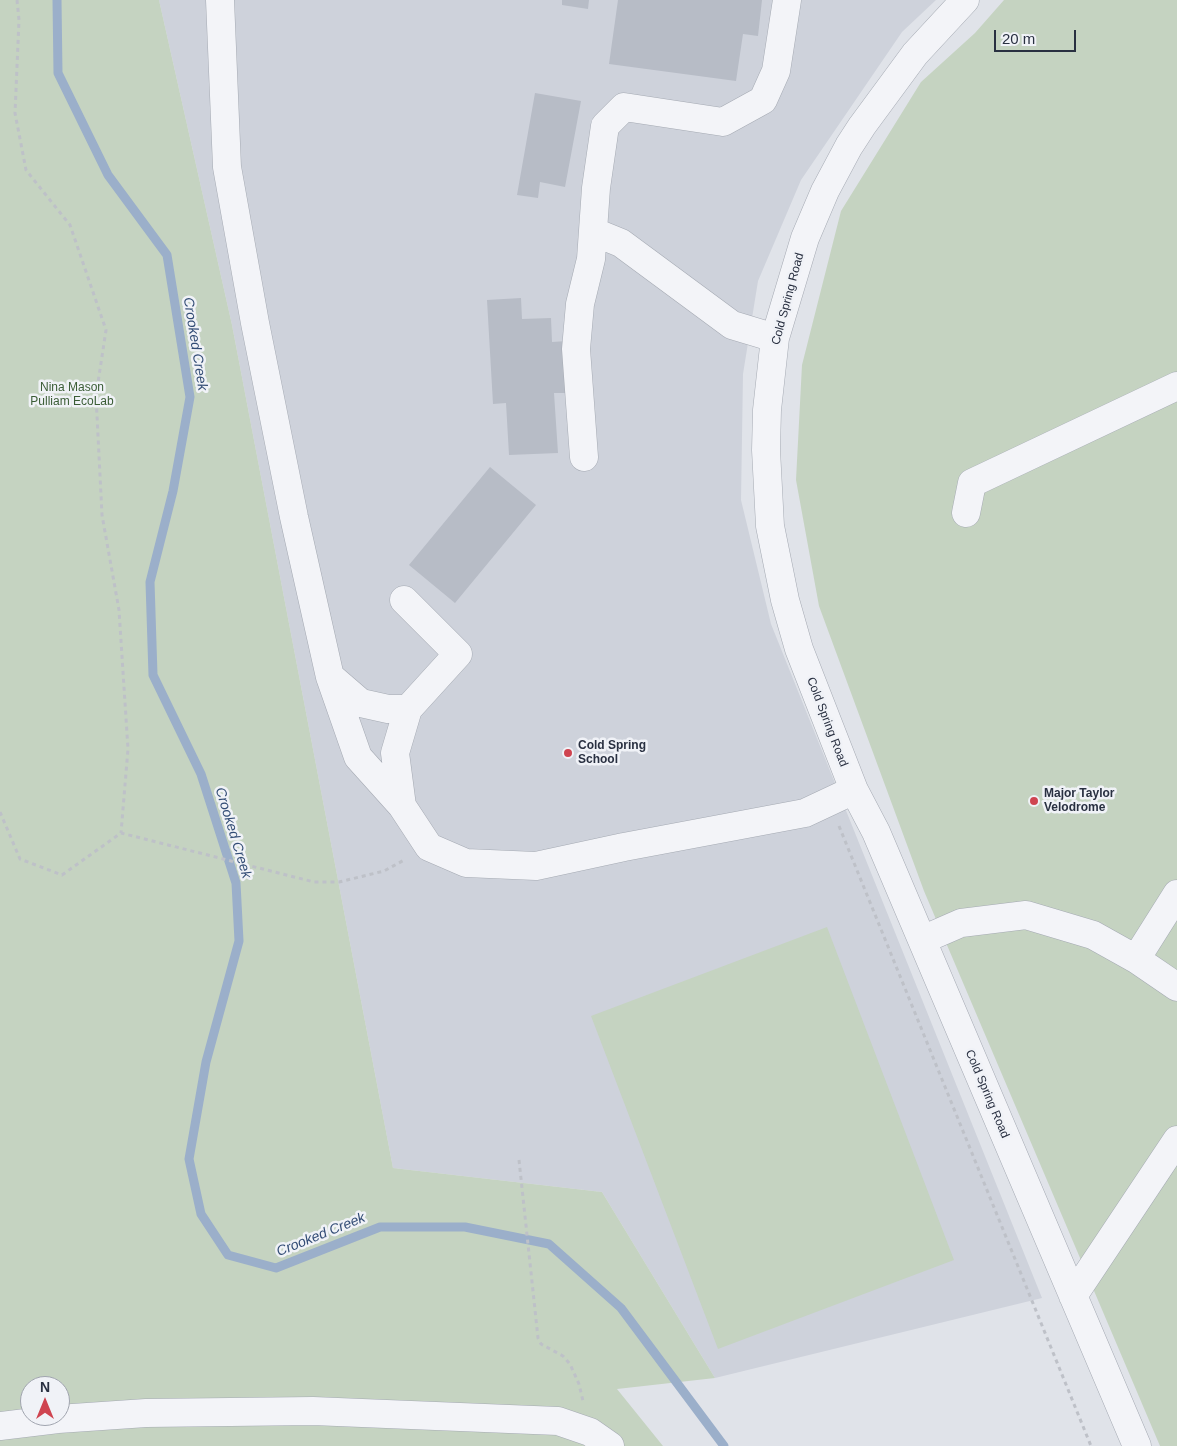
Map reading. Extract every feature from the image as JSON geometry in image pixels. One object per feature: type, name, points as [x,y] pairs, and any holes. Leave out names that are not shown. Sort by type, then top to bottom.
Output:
[{"type":"street","points":[[220,0],[227,167],[255,323],[292,507],[330,677],[358,757],[402,806],[429,847],[466,863],[536,866],[624,847],[805,813],[854,790]]},
{"type":"street","points":[[584,457],[576,349],[580,304],[591,259],[596,188],[605,126],[624,107],[723,122],[763,100],[776,72],[787,0]]},
{"type":"street","name":"Cold Spring Road","points":[[965,0],[915,54],[876,105],[848,146],[810,226],[793,275],[775,338],[767,410],[768,501],[784,600],[799,649],[854,790],[876,832],[1137,1446]]},
{"type":"street","points":[[594,232],[621,243],[732,325],[775,338]]},
{"type":"street","points":[[966,513],[972,483],[1177,386]]},
{"type":"street","points":[[402,806],[395,753],[408,709],[458,654],[404,600]]},
{"type":"street","points":[[330,677],[361,703],[388,709],[408,709]]},
{"type":"street","points":[[1136,959],[1177,894]]},
{"type":"street","points":[[922,940],[961,923],[1026,915],[1093,935],[1136,959],[1177,987]]},
{"type":"street","points":[[1073,1296],[1177,1140]]},
{"type":"street","points":[[0,1426],[58,1419],[146,1413],[313,1412],[477,1417],[558,1422],[590,1432],[610,1446]]},
{"type":"path","points":[[16,0],[19,20],[15,113],[26,170],[70,225],[106,330],[96,396],[102,515],[119,610],[128,749],[121,833]]},
{"type":"path","points":[[0,812],[20,859],[62,875],[121,833],[314,882],[338,882],[384,870],[429,847]]},
{"type":"path","points":[[840,829],[1091,1446]]},
{"type":"path","points":[[519,1160],[538,1338],[541,1344],[563,1356],[570,1364],[580,1384],[583,1397],[582,1429]]},
{"type":"shaded area","name":"Cold Spring School","points":[[159,0],[936,0],[902,32],[801,180],[758,281],[743,374],[741,500],[771,624],[1042,1298],[715,1378],[602,1192],[393,1168],[232,325]]},
{"type":"green space","name":"Nina Mason Pulliam EcoLab","points":[[0,0],[159,0],[232,325],[393,1168],[602,1192],[715,1378],[617,1389],[663,1446],[0,1446]]},
{"type":"green space","name":"Major Taylor Velodrome","points":[[1004,0],[1177,0],[1177,1446],[1160,1446],[924,891],[819,606],[796,480],[802,365],[841,211],[921,82],[975,33]]},
{"type":"green space","points":[[827,927],[954,1260],[718,1349],[591,1016]]},
{"type":"building","points":[[562,0],[589,0],[588,9],[562,5]]},
{"type":"building","points":[[618,0],[762,0],[758,36],[743,34],[736,81],[609,64]]},
{"type":"building","points":[[535,93],[581,101],[565,187],[540,182],[538,198],[517,195]]},
{"type":"building","points":[[521,298],[522,319],[551,318],[552,342],[567,341],[570,393],[554,393],[558,453],[509,455],[506,403],[493,404],[487,300]]},
{"type":"building","points":[[490,467],[536,505],[455,603],[409,565]]},
{"type":"waterway","name":"Crooked Creek","points":[[57,0],[58,73],[108,175],[167,255],[190,397],[173,491],[150,582],[153,675],[201,774],[236,883],[239,941],[206,1062],[189,1159],[201,1214],[228,1255],[276,1268],[380,1227],[465,1227],[549,1244],[621,1308],[724,1446]]},
{"type":"place","name":"Cold Spring School","points":[[568,753]]},
{"type":"place","name":"Major Taylor Velodrome","points":[[1034,801]]}]
